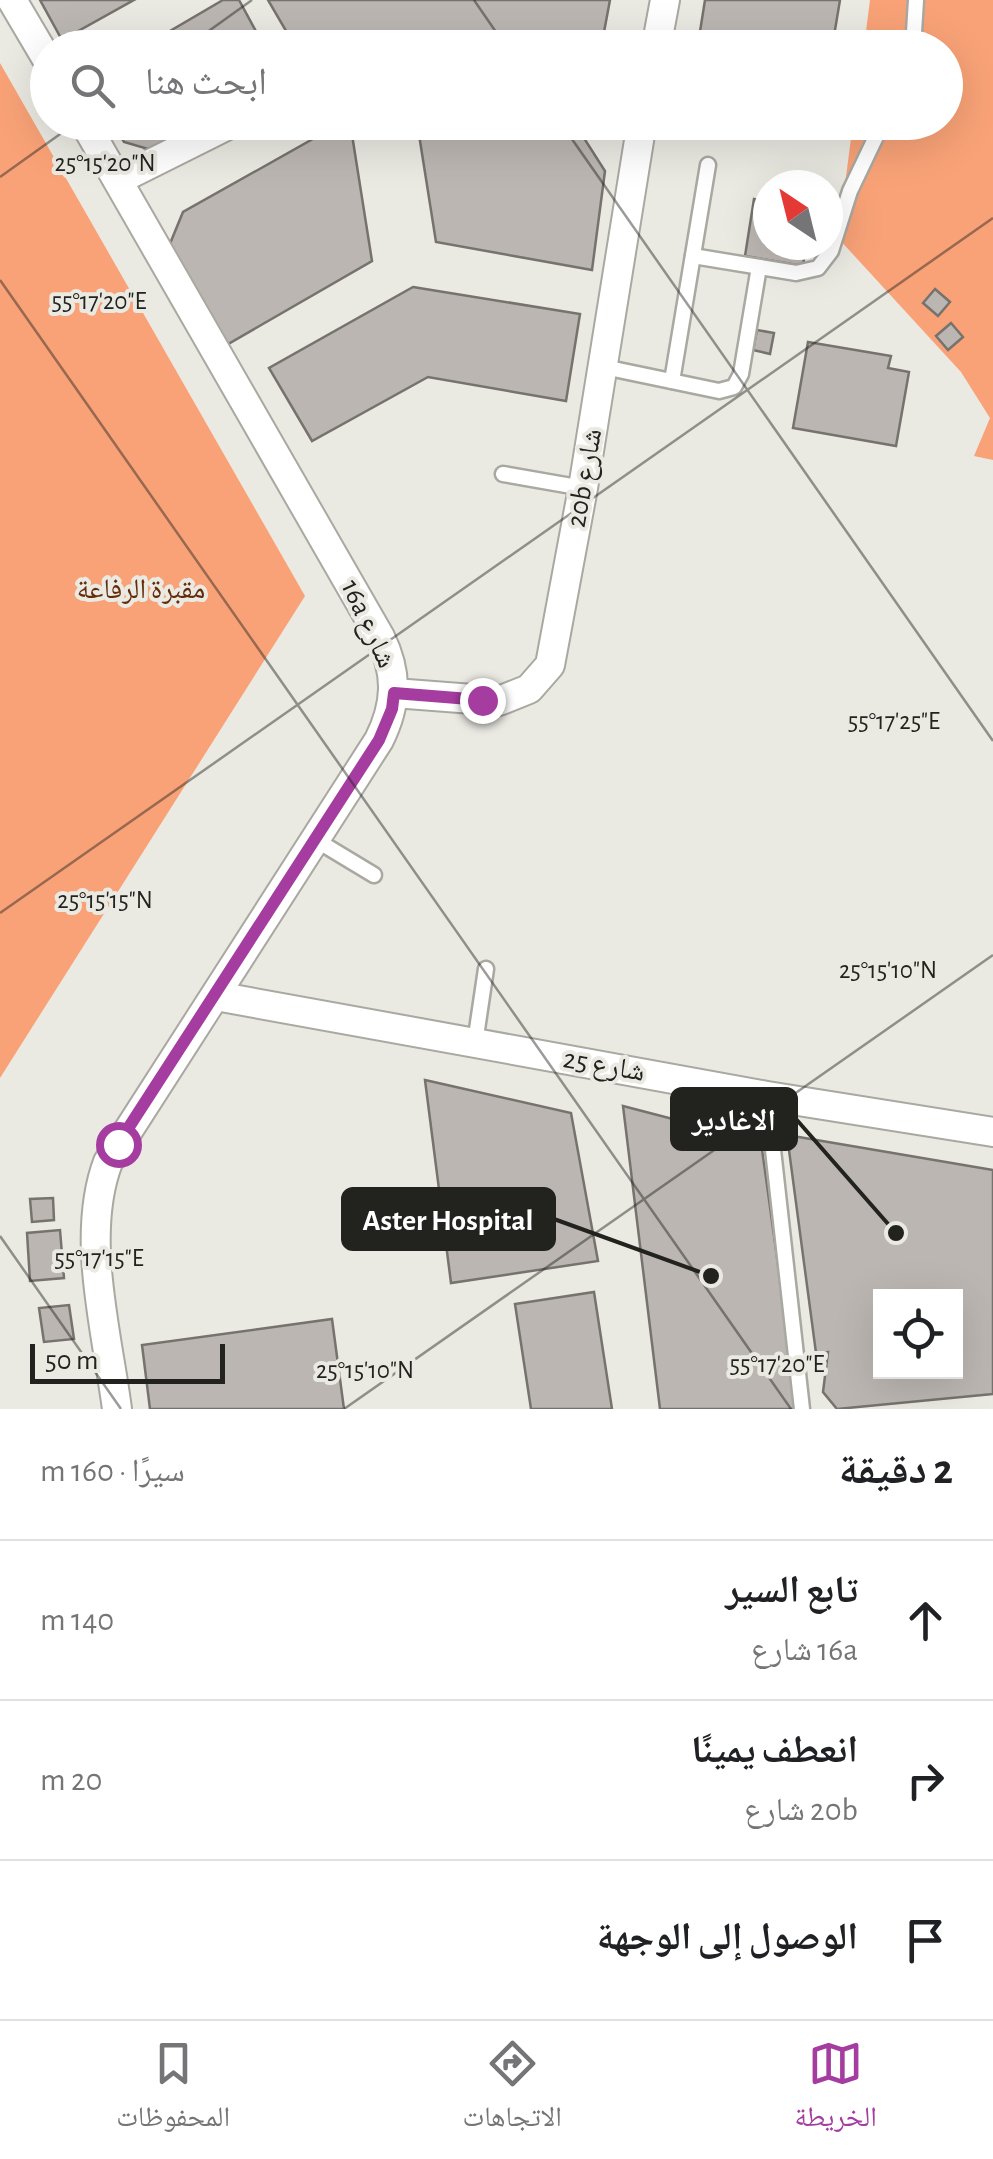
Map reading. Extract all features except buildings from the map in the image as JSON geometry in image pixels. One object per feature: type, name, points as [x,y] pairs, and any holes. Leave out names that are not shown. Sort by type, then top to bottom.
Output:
[{"type":"street","points":[[12,0],[30,30]]},
{"type":"street","points":[[660,30],[666,0]]},
{"type":"street","name":"16a شارع","points":[[95,140],[380,637],[394,673],[392,709],[379,740],[108,1162],[96,1200],[94,1240],[117,1409]]},
{"type":"street","points":[[123,188],[174,150],[197,140]]},
{"type":"street","name":"20b شارع","points":[[394,693],[499,701],[515,697],[541,678],[555,649],[639,140]]},
{"type":"street","name":"شارع 25","points":[[216,996],[767,1096],[993,1132]]},
{"type":"lane","points":[[914,30],[916,0]]},
{"type":"lane","points":[[693,256],[808,272],[826,260],[850,191],[874,140]]},
{"type":"lane","points":[[672,382],[708,165]]},
{"type":"lane","points":[[604,367],[720,392],[734,387],[760,268]]},
{"type":"lane","points":[[502,474],[583,488]]},
{"type":"lane","points":[[316,840],[374,875]]},
{"type":"lane","points":[[475,1043],[486,969]]},
{"type":"lane","points":[[767,1096],[802,1409]]},
{"type":"green space","points":[[870,0],[993,0],[993,460],[974,456],[990,418],[961,372],[843,243],[843,200],[851,140],[963,140],[963,30],[866,30]]},
{"type":"green space","name":"مقبرة الرفاعة","points":[[0,63],[30,115],[30,140],[44,140],[305,596],[0,1078]]},
{"type":"place","name":"الاغادیر","points":[[896,1233]]},
{"type":"place","name":"Aster Hospital","points":[[711,1276]]},
{"type":"route","points":[[118,1144],[379,740],[387,725],[394,693],[482,700]]}]
